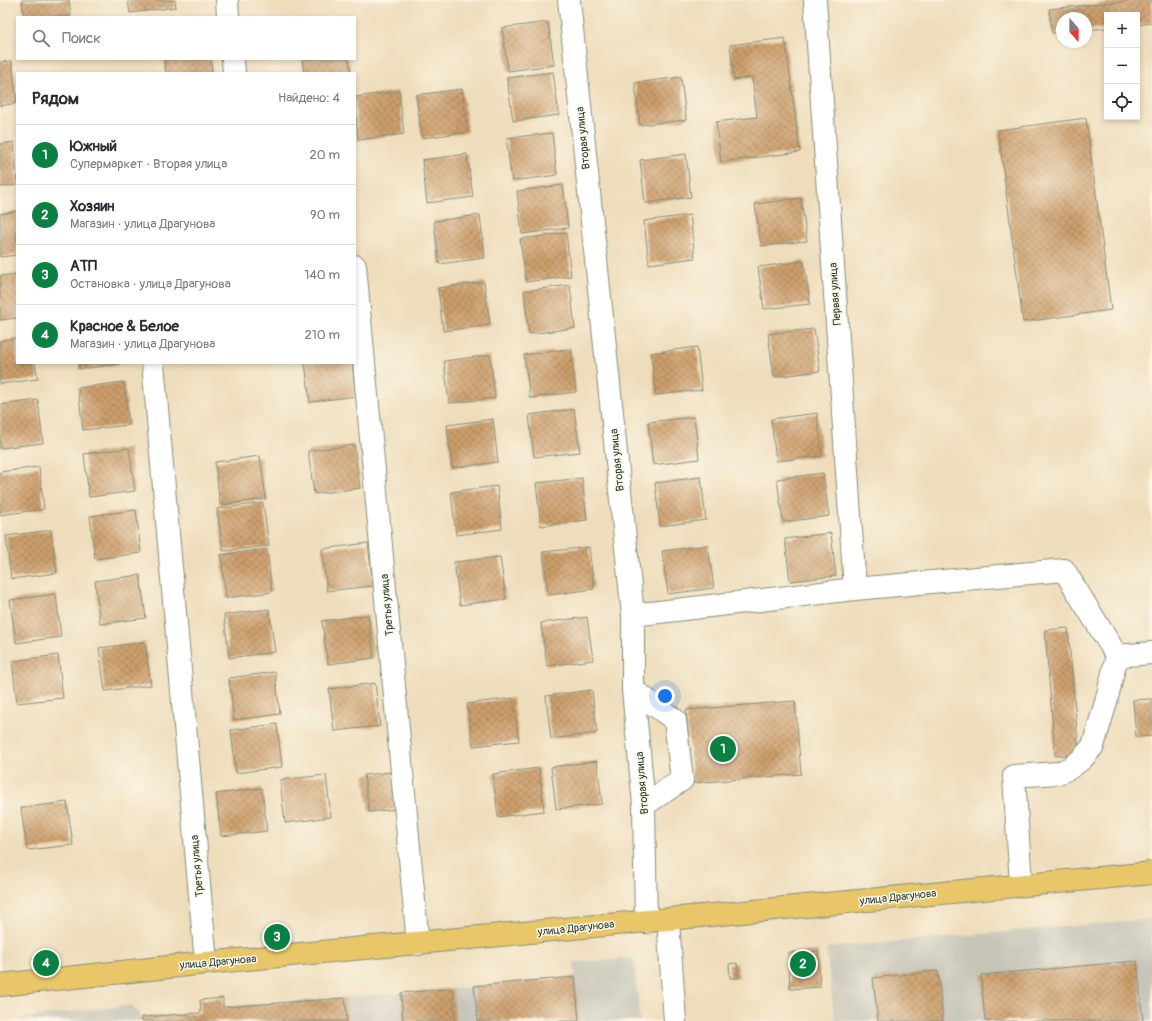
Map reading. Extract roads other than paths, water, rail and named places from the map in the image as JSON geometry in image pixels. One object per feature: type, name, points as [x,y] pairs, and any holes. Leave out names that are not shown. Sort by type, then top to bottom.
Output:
[{"type":"main road","name":"улица Драгунова","points":[[0,985],[206,963],[1152,873]]},
{"type":"street","points":[[227,0],[228,16]]},
{"type":"street","name":"Вторая улица","points":[[569,0],[633,615],[633,690],[644,805],[646,922]]},
{"type":"street","name":"Первая улица","points":[[815,0],[855,589]]},
{"type":"street","points":[[233,60],[234,72]]},
{"type":"street","name":"Третья улица","points":[[356,277],[418,944]]},
{"type":"street","name":"Третья улица","points":[[152,364],[206,963]]},
{"type":"street","points":[[633,615],[855,589],[1064,570],[1117,656],[1094,746],[1082,759],[1070,768],[1058,773],[1014,776],[1021,885]]},
{"type":"street","points":[[1117,656],[1152,653]]},
{"type":"street","points":[[633,690],[675,720],[682,780],[644,805]]},
{"type":"street","points":[[668,920],[675,1021]]},
{"type":"place","name":"Южный","points":[[723,749]]},
{"type":"place","name":"АТП","points":[[277,937]]},
{"type":"place","name":"Красное & Белое","points":[[46,963]]},
{"type":"place","name":"Хозяин","points":[[803,964]]}]
